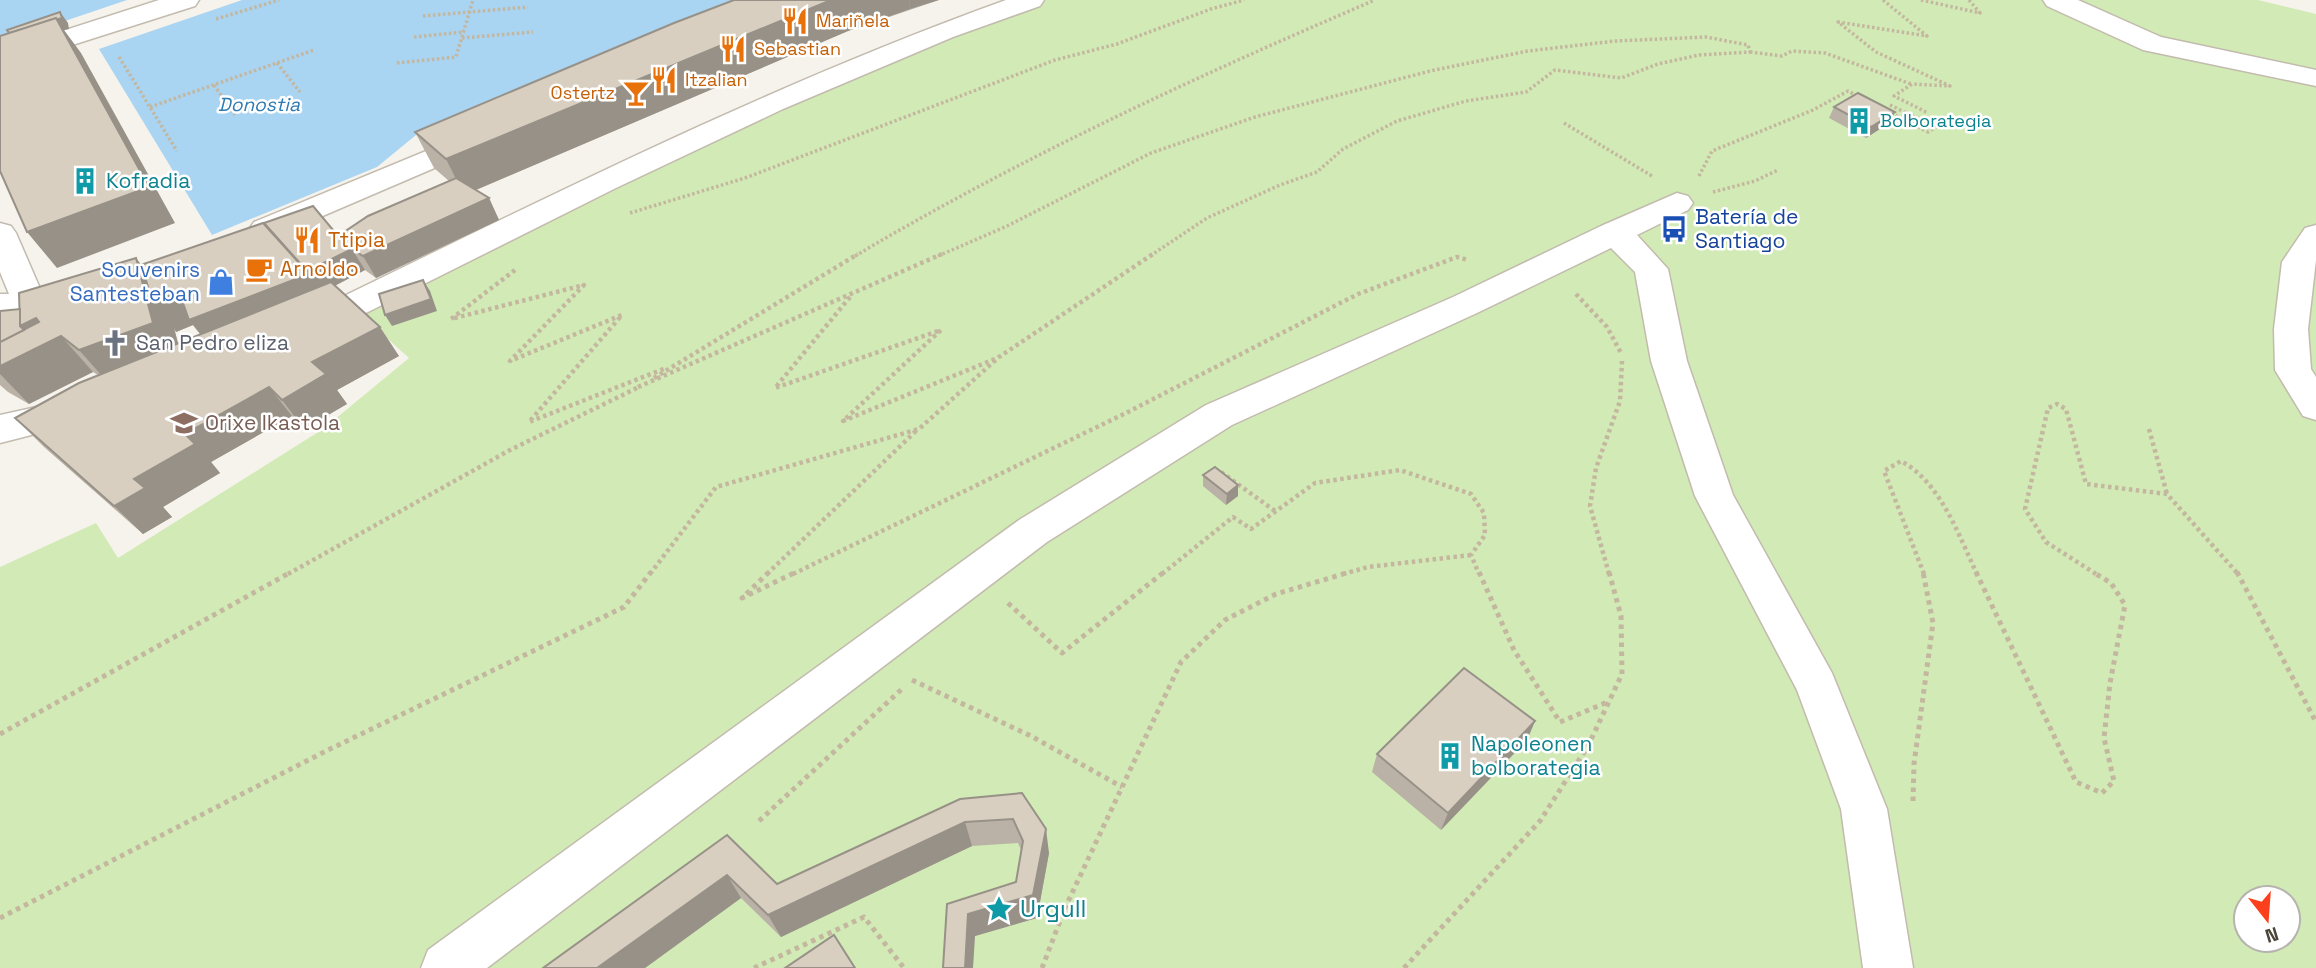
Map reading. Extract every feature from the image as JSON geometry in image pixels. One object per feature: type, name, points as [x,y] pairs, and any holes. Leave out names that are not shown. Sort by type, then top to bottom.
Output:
[{"type":"street","points":[[0,61],[186,0]]},
{"type":"street","points":[[282,335],[356,304],[754,111],[939,32],[1031,0]]},
{"type":"street","points":[[2056,0],[2153,44],[2316,78]]},
{"type":"street","points":[[241,238],[507,126]]},
{"type":"street","points":[[446,968],[1033,531],[1219,415],[1612,233],[1676,187]]},
{"type":"street","points":[[0,233],[15,305],[62,303],[100,289]]},
{"type":"street","points":[[1612,233],[1630,246],[1651,269],[1669,361],[1714,496],[1817,687],[1864,810],[1888,968]]},
{"type":"street","points":[[2316,234],[2298,262],[2291,329],[2293,370],[2316,407]]},
{"type":"street","points":[[0,429],[108,403]]},
{"type":"path","points":[[397,63],[456,57],[473,0]]},
{"type":"path","points":[[628,214],[745,178],[1055,60],[1117,44],[1211,9],[1244,0]]},
{"type":"path","points":[[638,387],[957,197],[1178,86],[1375,0]]},
{"type":"path","points":[[1404,968],[1540,821],[1588,746],[1622,674],[1621,616],[1590,506],[1596,468],[1620,401],[1623,355],[1607,327],[1583,299],[1531,272],[1457,257],[1358,294],[1113,419],[742,598],[919,429],[999,357],[1207,218],[1280,185],[1317,173],[1343,149],[1397,121],[1466,101],[1526,92],[1555,70],[1621,78],[1658,64],[1699,55],[1750,52],[1782,56],[1787,50],[1799,48],[1817,51],[1912,84],[1950,86],[1880,56],[1838,22],[1927,36],[1883,0]]},
{"type":"path","points":[[1921,0],[1980,13],[1969,0]]},
{"type":"path","points":[[423,16],[528,7]]},
{"type":"path","points":[[414,37],[464,32]]},
{"type":"path","points":[[462,38],[533,32]]},
{"type":"path","points":[[0,734],[510,450],[638,387],[1007,226],[1151,153],[1267,113],[1430,71],[1528,51],[1615,41],[1706,37],[1748,45],[1750,52]]},
{"type":"path","points":[[150,107],[314,50]]},
{"type":"path","points":[[115,51],[177,151]]},
{"type":"path","points":[[276,63],[300,92]]},
{"type":"path","points":[[1912,84],[1894,96],[1928,113]]},
{"type":"path","points":[[214,85],[235,115]]},
{"type":"path","points":[[1676,187],[1712,151],[1824,104],[1848,91],[1860,97]]},
{"type":"path","points":[[1824,104],[1832,108]]},
{"type":"path","points":[[1882,109],[1928,132],[1936,127],[1890,105]]},
{"type":"path","points":[[1564,123],[1676,187],[1755,181],[1778,170]]},
{"type":"path","points":[[524,263],[450,319],[584,285],[510,361],[622,315],[528,422],[681,362]]},
{"type":"path","points":[[850,296],[775,388],[940,330],[843,421],[999,357]]},
{"type":"path","points":[[1913,803],[1914,764],[1933,623],[1922,565],[1884,471],[1901,461],[1919,471],[1942,504],[2076,782],[2102,793],[2114,781],[2104,738],[2110,683],[2125,605],[2111,583],[2046,542],[2025,509],[2048,408],[2057,404],[2066,409],[2086,484],[2167,494]]},
{"type":"path","points":[[0,918],[326,751],[624,607],[716,486],[919,429]]},
{"type":"path","points":[[2149,429],[2167,494],[2236,570],[2316,722]]},
{"type":"path","points":[[1178,441],[1275,510]]},
{"type":"path","points":[[977,573],[1062,653],[1233,517],[1251,529],[1315,483],[1400,470],[1471,494],[1484,513],[1485,535],[1471,555],[1368,567],[1276,594],[1225,620],[1181,662],[1065,908],[1042,968]]},
{"type":"path","points":[[1471,555],[1514,650],[1560,722],[1610,701]]},
{"type":"path","points":[[759,821],[912,679],[1031,736],[1122,787]]},
{"type":"path","points":[[754,968],[864,917],[904,968]]},
{"type":"green space","name":"Urgull","points":[[1003,0],[2258,0],[2316,14],[2316,968],[0,968],[0,567],[96,523],[118,558],[323,429],[409,358],[345,300],[670,142],[835,68]]},
{"type":"water","points":[[0,0],[127,0],[0,43]]},
{"type":"water","name":"Donostia","points":[[242,0],[751,0],[724,8],[416,135],[377,167],[212,235],[99,49]]},
{"type":"building","points":[[734,0],[831,0],[446,159],[415,132],[674,23]]},
{"type":"building","points":[[60,12],[62,18],[9,33],[7,30]]},
{"type":"building","name":"Kofradia","points":[[56,18],[149,187],[27,232],[0,171],[0,36]]},
{"type":"building","points":[[1858,93],[1895,112],[1871,127],[1834,107]]},
{"type":"building","points":[[456,178],[489,198],[363,256],[352,249],[307,271],[264,223],[313,206],[338,236],[368,216]]},
{"type":"building","points":[[263,223],[309,274],[189,320],[179,292],[153,302],[141,265]]},
{"type":"building","points":[[136,258],[153,323],[79,350],[61,336],[0,366],[0,342],[39,322],[36,318],[20,326],[19,293]]},
{"type":"building","points":[[423,280],[431,299],[385,315],[379,294]]},
{"type":"building","points":[[331,282],[380,327],[312,362],[326,374],[282,400],[269,387],[185,434],[195,444],[134,479],[145,488],[114,506],[15,418],[79,383]]},
{"type":"building","points":[[20,309],[20,326],[24,330],[0,342],[0,311]]},
{"type":"building","points":[[1215,467],[1238,485],[1227,494],[1203,475]]},
{"type":"building","name":"Napoleonen bolborategia","points":[[1464,668],[1535,721],[1448,813],[1377,754]]},
{"type":"building","points":[[1022,793],[1046,829],[1033,895],[968,914],[965,968],[943,968],[947,904],[1016,882],[1023,841],[1013,819],[965,822],[768,915],[727,875],[597,968],[543,968],[727,835],[777,884],[960,799]]},
{"type":"building","points":[[834,935],[855,968],[785,968]]},
{"type":"place","name":"Mariñela","points":[[795,21]]},
{"type":"place","name":"Sebastian","points":[[733,49]]},
{"type":"place","name":"Itzalian","points":[[664,80]]},
{"type":"place","name":"Ostertz","points":[[636,93]]},
{"type":"place","name":"Bolborategia","points":[[1859,121]]},
{"type":"place","name":"Kofradia","points":[[85,181]]},
{"type":"place","name":"Batería de Santiago","points":[[1674,229]]},
{"type":"place","name":"Ttipia","points":[[307,240]]},
{"type":"place","name":"Arnoldo","points":[[259,269]]},
{"type":"place","name":"Souvenirs Santesteban","points":[[221,282]]},
{"type":"place","name":"San Pedro eliza","points":[[115,343]]},
{"type":"place","name":"Orixe Ikastola","points":[[184,423]]},
{"type":"place","name":"Napoleonen bolborategia","points":[[1450,756]]},
{"type":"place","name":"Urgull","points":[[999,909]]}]
